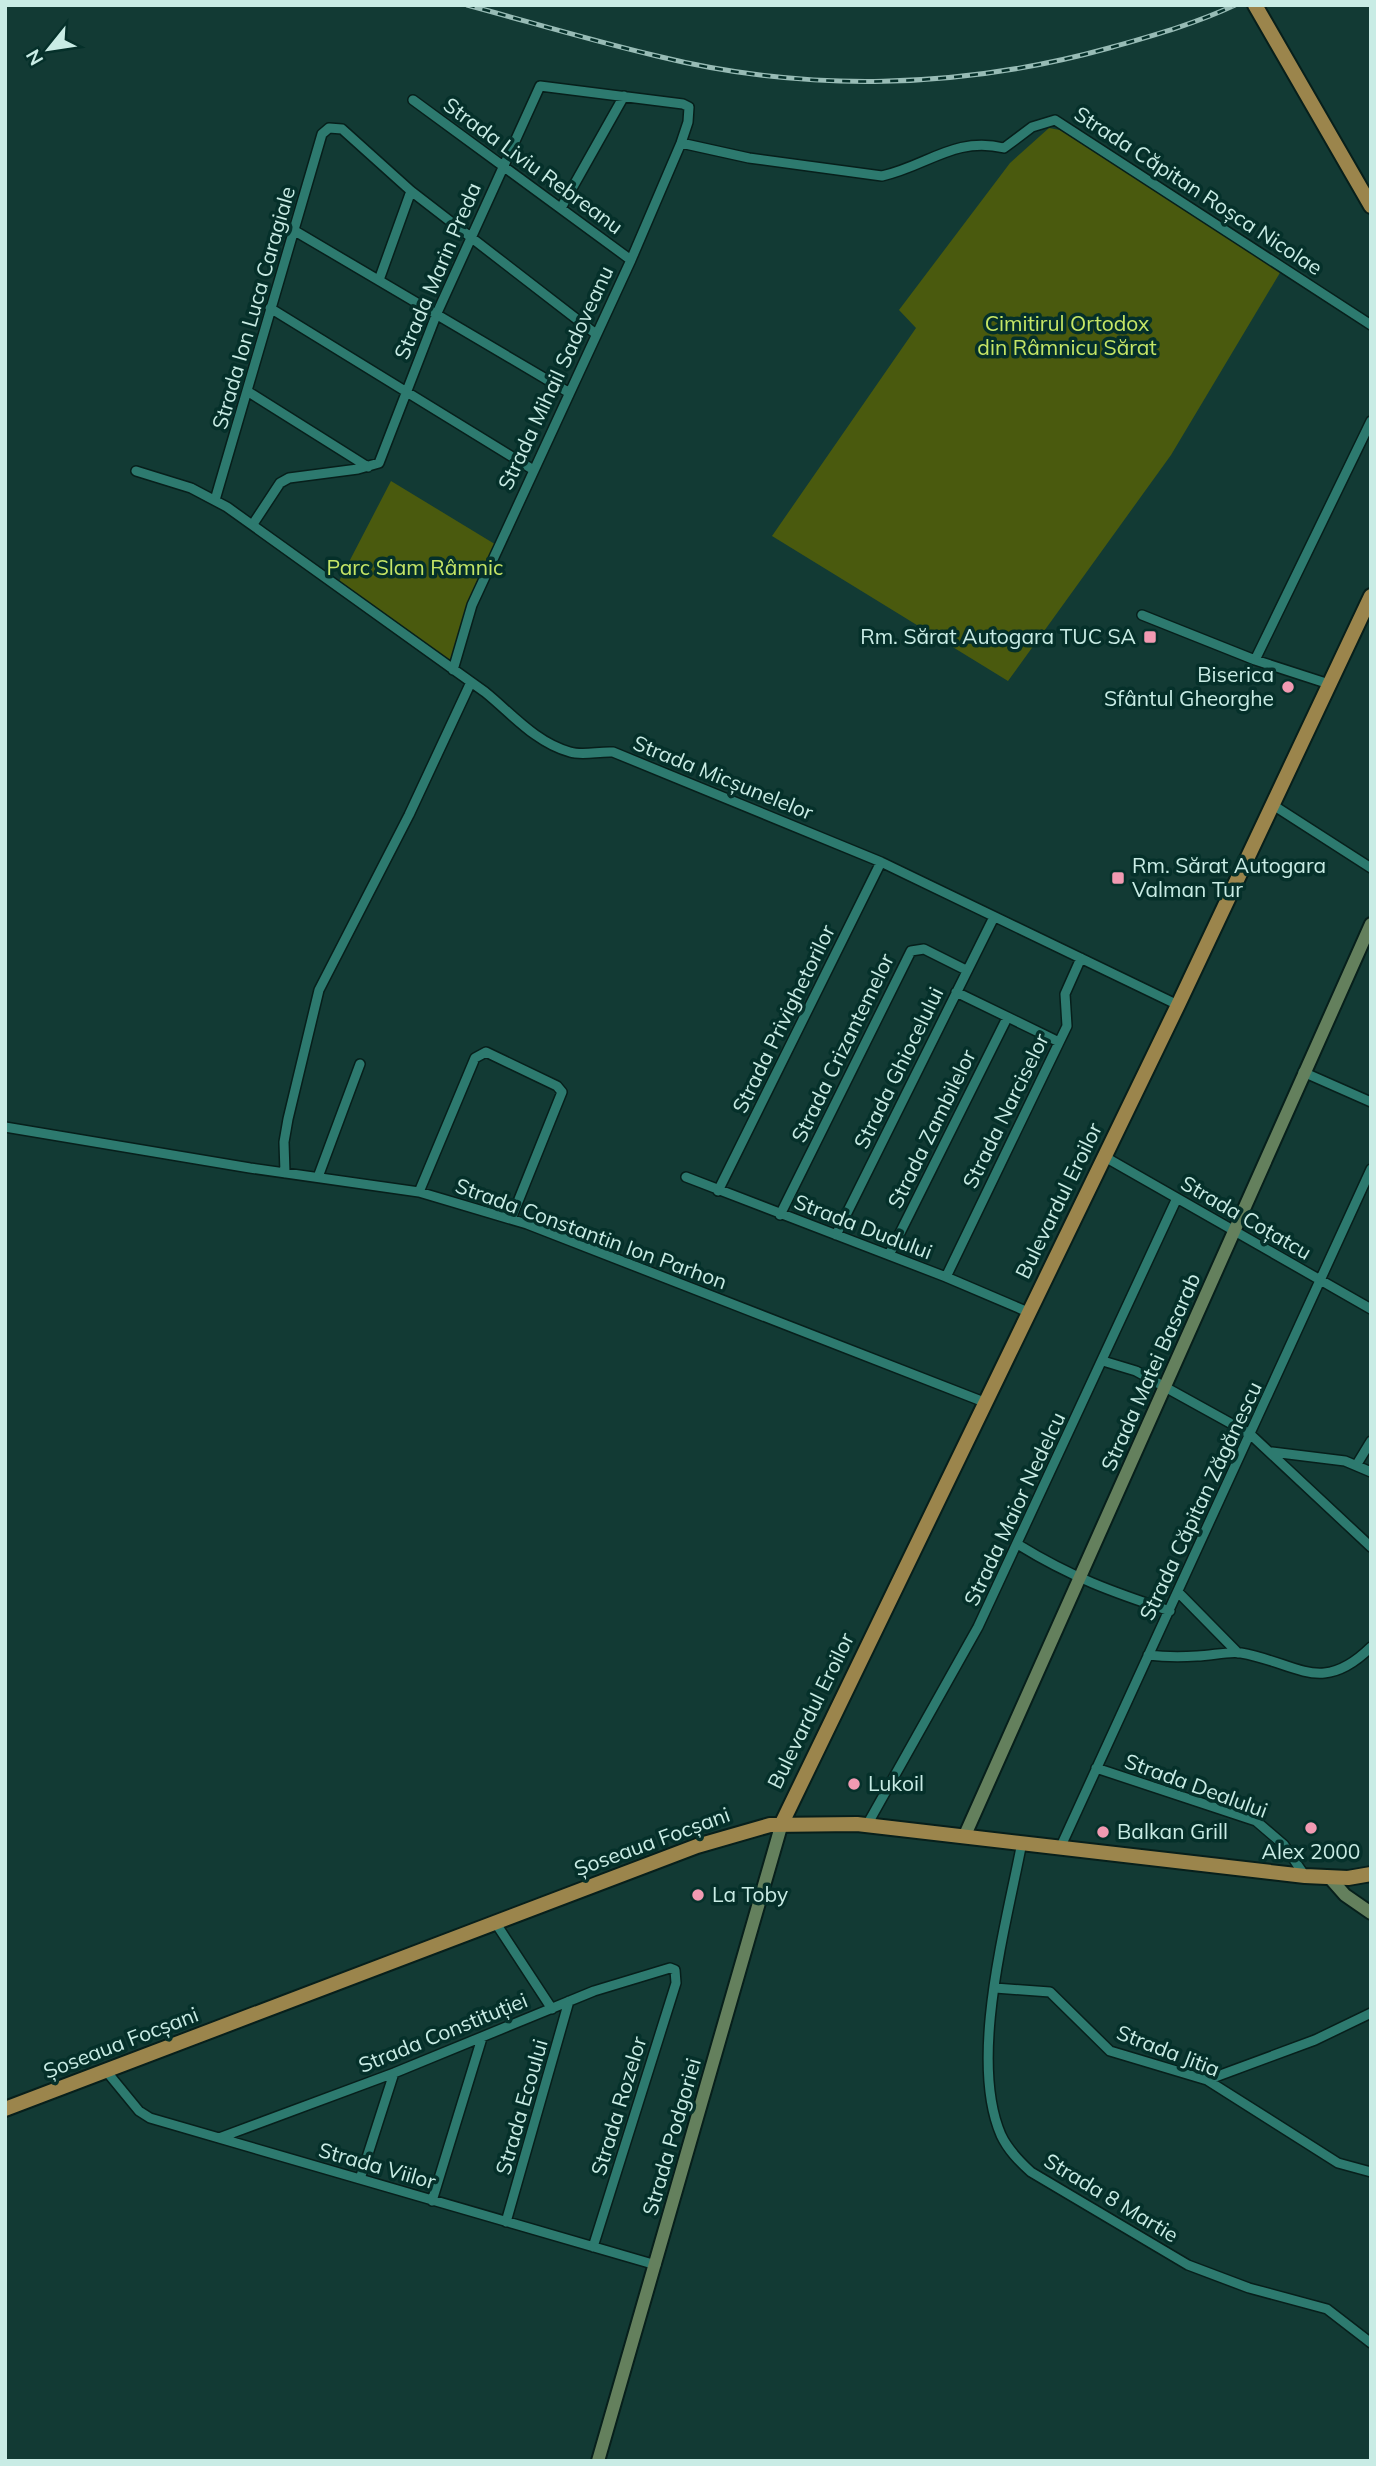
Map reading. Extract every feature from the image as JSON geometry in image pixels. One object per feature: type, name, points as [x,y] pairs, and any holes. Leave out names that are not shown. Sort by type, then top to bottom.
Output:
[{"type":"main road","points":[[1255,5],[1371,205]]},
{"type":"main road","name":"Bulevardul Eroilor","points":[[782,1823],[1178,1005],[1371,596]]},
{"type":"main road","name":"Șoseaua Focșani","points":[[5,2109],[697,1846],[782,1823],[867,1825],[1305,1876],[1348,1878],[1371,1874]]},
{"type":"street","name":"Strada Marin Preda","points":[[368,467],[379,463],[437,313],[540,86],[624,96]]},
{"type":"street","name":"Strada Mihail Sadoveanu","points":[[453,670],[472,604],[532,469],[631,260],[681,143],[690,114],[689,107],[683,104],[624,96]]},
{"type":"street","points":[[561,208],[624,96]]},
{"type":"street","name":"Strada Liviu Rebreanu","points":[[413,100],[631,260]]},
{"type":"street","name":"Strada Căpitan Roșca Nicolae","points":[[681,143],[749,158],[858,170],[870,176],[901,172],[962,145],[1004,148],[1042,121],[1061,122],[1371,325]]},
{"type":"street","name":"Strada Ion Luca Caragiale","points":[[215,500],[322,134],[329,128],[342,129],[411,191]]},
{"type":"street","points":[[379,280],[411,191],[469,239],[596,334]]},
{"type":"street","points":[[295,231],[568,392]]},
{"type":"street","points":[[270,308],[532,469]]},
{"type":"street","points":[[247,391],[368,467]]},
{"type":"street","points":[[1255,660],[1371,421]]},
{"type":"street","points":[[253,524],[280,482],[289,478],[368,467]]},
{"type":"street","name":"Strada Micșunelelor","points":[[136,471],[215,500],[253,524],[471,682],[536,735],[569,752],[613,751],[881,862],[1178,1005]]},
{"type":"street","points":[[1142,615],[1255,660],[1329,684]]},
{"type":"street","points":[[285,1173],[284,1142],[311,1011],[319,990],[409,815],[471,682]]},
{"type":"street","points":[[1273,805],[1371,868]]},
{"type":"street","name":"Strada Privighetorilor","points":[[718,1191],[881,862]]},
{"type":"street","name":"Strada Ghiocelului","points":[[836,1236],[994,917]]},
{"type":"street","name":"Strada Matei Basarab","points":[[965,1835],[1371,924]]},
{"type":"street","name":"Strada Crizantemelor","points":[[780,1215],[911,951],[924,949],[966,970]]},
{"type":"street","name":"Strada Narciselor","points":[[946,1277],[1067,1027],[1065,994],[1081,958]]},
{"type":"street","points":[[956,992],[1059,1042]]},
{"type":"street","name":"Strada Zambilelor","points":[[889,1255],[1007,1018]]},
{"type":"street","points":[[419,1192],[475,1058],[486,1052],[557,1086],[562,1092],[511,1219]]},
{"type":"street","points":[[318,1177],[360,1064]]},
{"type":"street","points":[[1303,1072],[1371,1102]]},
{"type":"street","name":"Strada Constantin Ion Parhon","points":[[5,1127],[419,1192],[511,1219],[984,1402]]},
{"type":"street","name":"Strada Coțatcu","points":[[1105,1157],[1371,1309]]},
{"type":"street","name":"Strada Căpitan Zăgănescu","points":[[1061,1846],[1371,1169]]},
{"type":"street","name":"Strada Dudului","points":[[686,1177],[946,1277],[1028,1312]]},
{"type":"street","name":"Strada Maior Nedelcu","points":[[867,1825],[978,1627],[1019,1545],[1177,1198]]},
{"type":"street","points":[[1103,1361],[1136,1371],[1251,1434],[1371,1547]]},
{"type":"street","points":[[1357,1464],[1371,1441]]},
{"type":"street","points":[[1272,1452],[1357,1464],[1371,1472]]},
{"type":"street","points":[[1019,1545],[1080,1580],[1170,1611]]},
{"type":"street","points":[[1178,1592],[1238,1653]]},
{"type":"street","points":[[1148,1655],[1181,1657],[1238,1653],[1300,1670],[1331,1675],[1355,1662],[1371,1647]]},
{"type":"street","name":"Strada Dealului","points":[[1096,1768],[1256,1821],[1284,1844],[1305,1876]]},
{"type":"street","name":"Strada Podgoriei","points":[[598,2461],[782,1823]]},
{"type":"street","name":"Strada 8 Martie","points":[[1022,1842],[995,1989],[989,2089],[1001,2136],[1014,2155],[1031,2172],[1188,2264],[1249,2288],[1327,2309],[1371,2343]]},
{"type":"street","points":[[1331,1878],[1364,1904],[1371,1913]]},
{"type":"street","points":[[495,1922],[552,2008]]},
{"type":"street","name":"Strada Constituției","points":[[219,2138],[394,2073],[569,2001],[663,1969],[675,1970],[677,1975]]},
{"type":"street","name":"Strada Rozelor","points":[[593,2247],[677,1975]]},
{"type":"street","name":"Strada Jitia","points":[[995,1989],[1049,1992],[1110,2050],[1207,2080],[1338,2163],[1371,2172]]},
{"type":"street","name":"Strada Ecoului","points":[[506,2222],[569,2001]]},
{"type":"street","points":[[1207,2080],[1315,2040],[1371,2013]]},
{"type":"street","points":[[432,2201],[482,2038]]},
{"type":"street","name":"Strada Viilor","points":[[107,2072],[146,2116],[656,2265]]},
{"type":"street","points":[[360,2179],[394,2073]]},
{"type":"green space","name":"Cimitirul Ortodox din Râmnicu Sărat","points":[[1049,128],[1060,130],[1281,271],[1171,455],[1008,681],[772,536],[916,328],[899,310],[1010,163]]},
{"type":"green space","name":"Parc Slam Râmnic","points":[[391,481],[498,546],[453,670],[336,587]]},
{"type":"railway","points":[[467,5],[609,44],[713,68],[826,81],[940,78],[1053,62],[1157,34],[1235,5]]},
{"type":"place","name":"Rm. Sărat Autogara TUC SA","points":[[1150,637]]},
{"type":"place","name":"Biserica Sfântul Gheorghe","points":[[1288,687]]},
{"type":"place","name":"Rm. Sărat Autogara Valman Tur","points":[[1118,878]]},
{"type":"place","name":"Lukoil","points":[[854,1784]]},
{"type":"place","name":"Alex 2000","points":[[1311,1828]]},
{"type":"place","name":"Balkan Grill","points":[[1103,1832]]},
{"type":"place","name":"La Toby","points":[[698,1895]]}]
